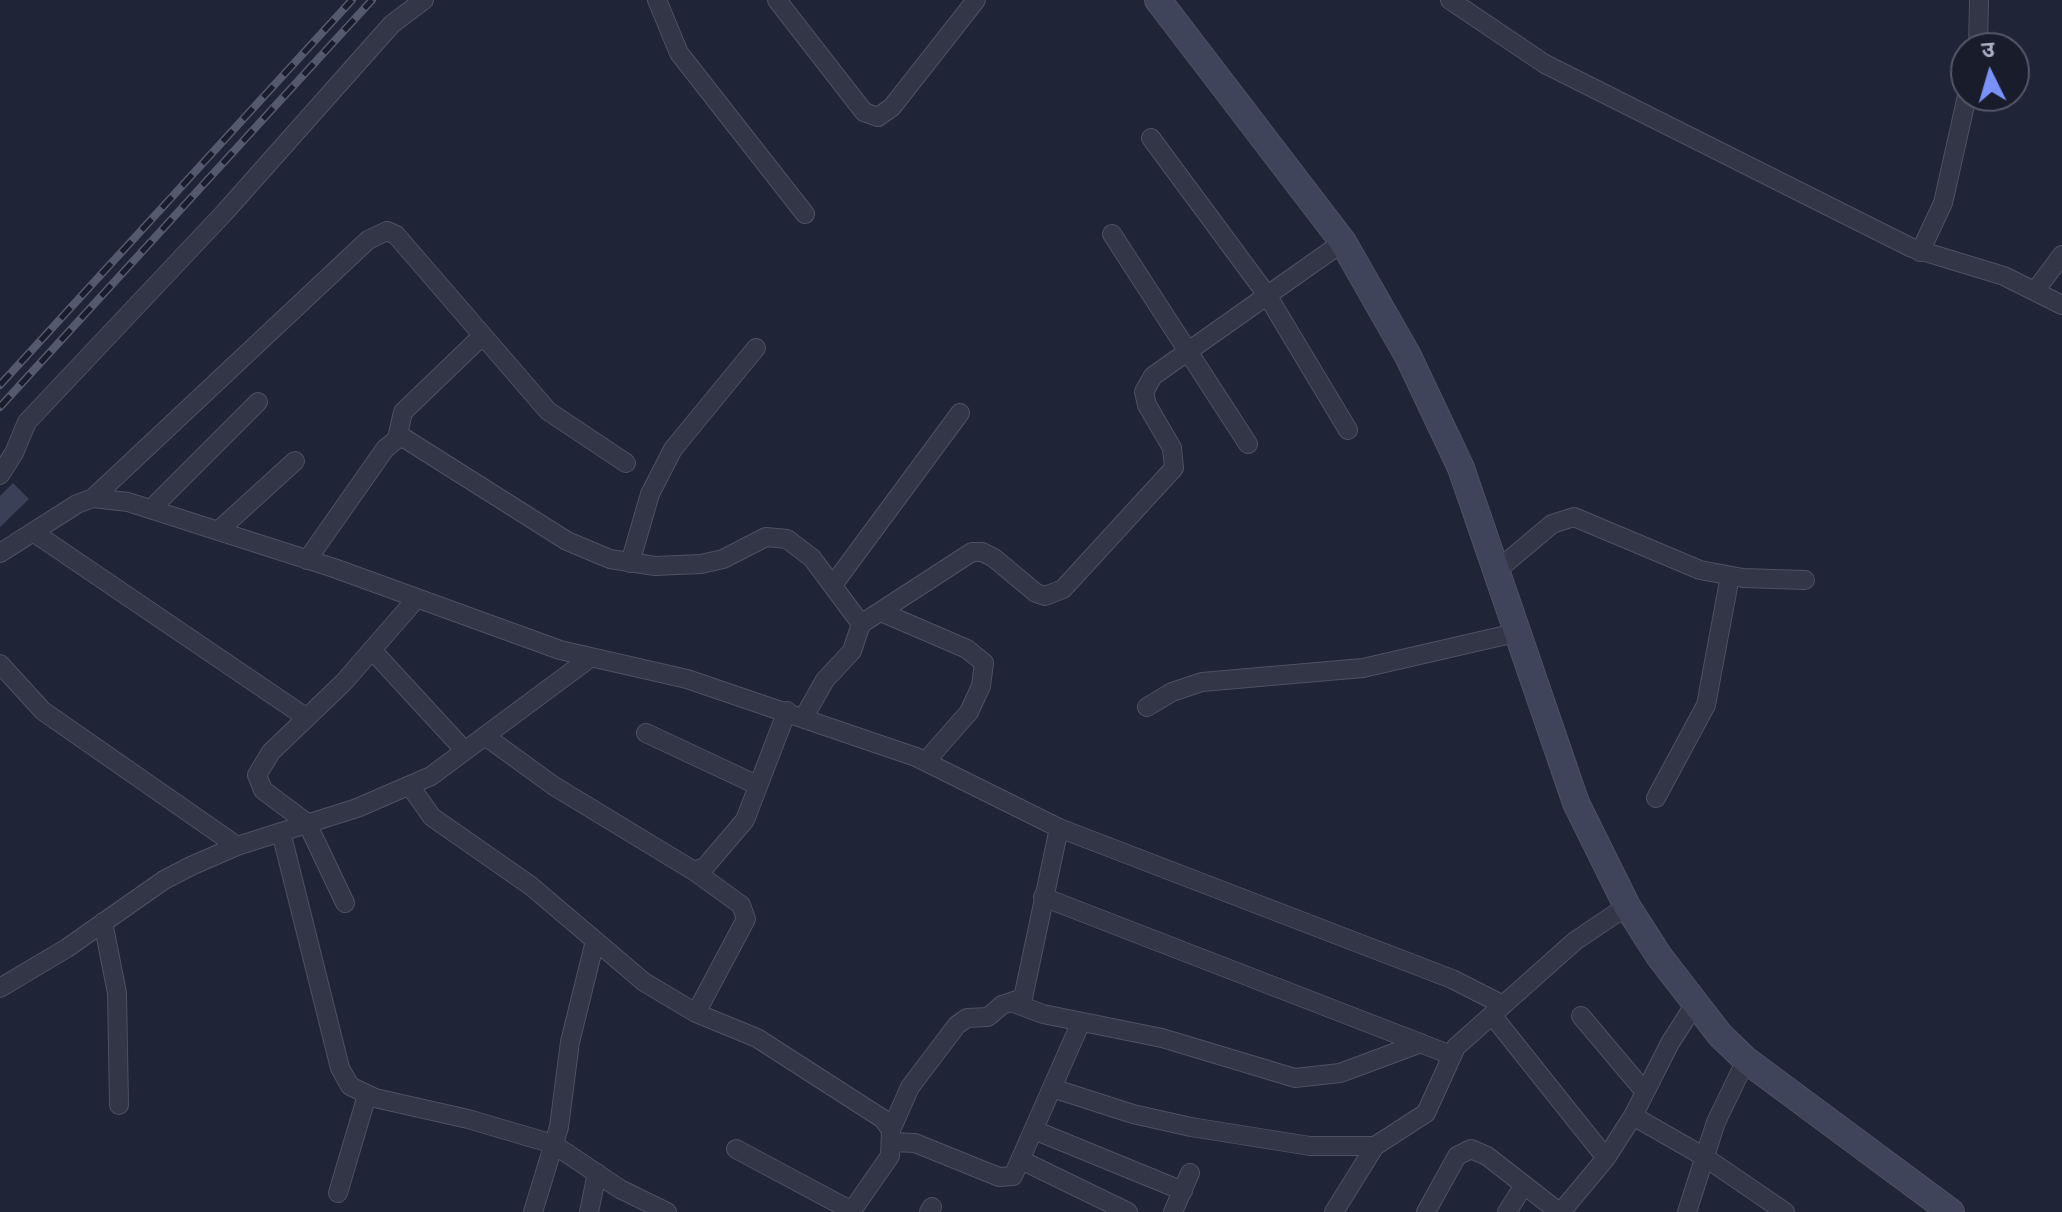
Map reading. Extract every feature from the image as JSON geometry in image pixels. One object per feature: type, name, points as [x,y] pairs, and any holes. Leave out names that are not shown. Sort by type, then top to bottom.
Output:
[{"type":"main road","points":[[1158,0],[1343,242],[1408,356],[1461,468],[1515,633],[1576,803],[1627,906],[1695,1004],[1746,1060],[1951,1212]]},
{"type":"street","points":[[0,475],[14,453],[27,422],[225,212],[392,24],[424,0]]},
{"type":"street","points":[[657,0],[679,53],[805,214]]},
{"type":"street","points":[[777,0],[864,112],[878,117],[892,107],[976,0]]},
{"type":"street","points":[[1450,0],[1545,64],[1920,252],[2004,276],[2062,305]]},
{"type":"street","points":[[1978,32],[1979,0]]},
{"type":"street","points":[[1920,252],[1943,203],[1963,112]]},
{"type":"street","points":[[1151,138],[1267,295],[1348,430]]},
{"type":"street","points":[[0,553],[93,498],[377,234],[396,235],[548,411],[626,463]]},
{"type":"street","points":[[1112,234],[1248,444]]},
{"type":"street","points":[[694,871],[705,867],[740,828],[757,785],[795,714],[852,651],[861,624],[972,552],[982,552],[994,558],[1036,593],[1045,596],[1063,589],[1174,468],[1172,448],[1147,405],[1144,392],[1153,376],[1343,242]]},
{"type":"street","points":[[2035,291],[2062,255]]},
{"type":"street","points":[[307,560],[385,449],[397,439],[403,412],[481,337]]},
{"type":"street","points":[[630,563],[650,494],[673,449],[756,348]]},
{"type":"street","points":[[151,509],[258,402]]},
{"type":"street","points":[[833,585],[960,413]]},
{"type":"street","points":[[397,439],[411,439],[567,541],[597,555],[630,563],[701,564],[723,559],[755,541],[776,536],[799,546],[861,624]]},
{"type":"street","points":[[218,531],[295,461]]},
{"type":"street","points":[[93,498],[110,498],[151,509],[590,658],[687,679],[795,714],[926,761],[1059,828],[1452,979],[1498,1010],[1606,1158]]},
{"type":"street","points":[[1495,572],[1552,524],[1574,517],[1679,562],[1730,576],[1805,580]]},
{"type":"street","points":[[33,532],[307,718]]},
{"type":"street","points":[[1656,798],[1709,696],[1730,576]]},
{"type":"street","points":[[345,903],[307,823],[263,790],[257,775],[271,752],[372,650],[417,598]]},
{"type":"street","points":[[881,612],[967,649],[984,663],[981,686],[969,712],[926,761]]},
{"type":"street","points":[[1147,707],[1172,692],[1202,682],[1363,668],[1515,633]]},
{"type":"street","points":[[372,650],[465,751]]},
{"type":"street","points":[[0,988],[164,880],[237,846],[410,786],[465,751],[590,658]]},
{"type":"street","points":[[0,664],[43,711],[237,846]]},
{"type":"street","points":[[646,733],[757,785]]},
{"type":"street","points":[[485,736],[554,786],[694,871],[741,905],[746,919],[696,1013]]},
{"type":"street","points":[[410,786],[432,817],[531,886],[644,982],[696,1013],[757,1038],[883,1119],[892,1136],[999,1177],[1013,1176],[1081,1022]]},
{"type":"street","points":[[736,1149],[851,1211],[883,1169],[910,1087],[957,1025],[967,1018],[988,1017],[1002,1005],[1023,998],[1059,828]]},
{"type":"street","points":[[281,832],[340,1068],[350,1086],[367,1095],[468,1119],[553,1144],[632,1196],[667,1212]]},
{"type":"street","points":[[1043,897],[1451,1055]]},
{"type":"street","points":[[1334,1212],[1375,1146],[1426,1113],[1451,1055],[1575,941],[1627,906]]},
{"type":"street","points":[[103,922],[117,993],[119,1105]]},
{"type":"street","points":[[533,1212],[565,1100],[578,1006],[595,941]]},
{"type":"street","points":[[1014,1003],[1031,1011],[1162,1038],[1295,1078],[1340,1073],[1421,1043]]},
{"type":"street","points":[[1426,1212],[1450,1166],[1463,1150],[1479,1150],[1560,1212],[1606,1158],[1695,1004]]},
{"type":"street","points":[[1581,1016],[1645,1092]]},
{"type":"street","points":[[1687,1212],[1703,1156],[1746,1060]]},
{"type":"street","points":[[1052,1088],[1133,1114],[1191,1127],[1310,1146],[1375,1146]]},
{"type":"street","points":[[338,1193],[367,1095]]},
{"type":"street","points":[[1633,1116],[1703,1156],[1785,1212]]},
{"type":"street","points":[[1034,1130],[1183,1191]]},
{"type":"street","points":[[1021,1160],[1128,1212]]},
{"type":"street","points":[[589,1212],[597,1173]]},
{"type":"street","points":[[1173,1212],[1190,1173]]},
{"type":"street","points":[[1507,1212],[1524,1185]]},
{"type":"building","points":[[13,483],[29,499],[0,527],[0,496]]},
{"type":"railway","points":[[0,385],[352,0]]},
{"type":"railway","points":[[0,407],[372,0]]}]
